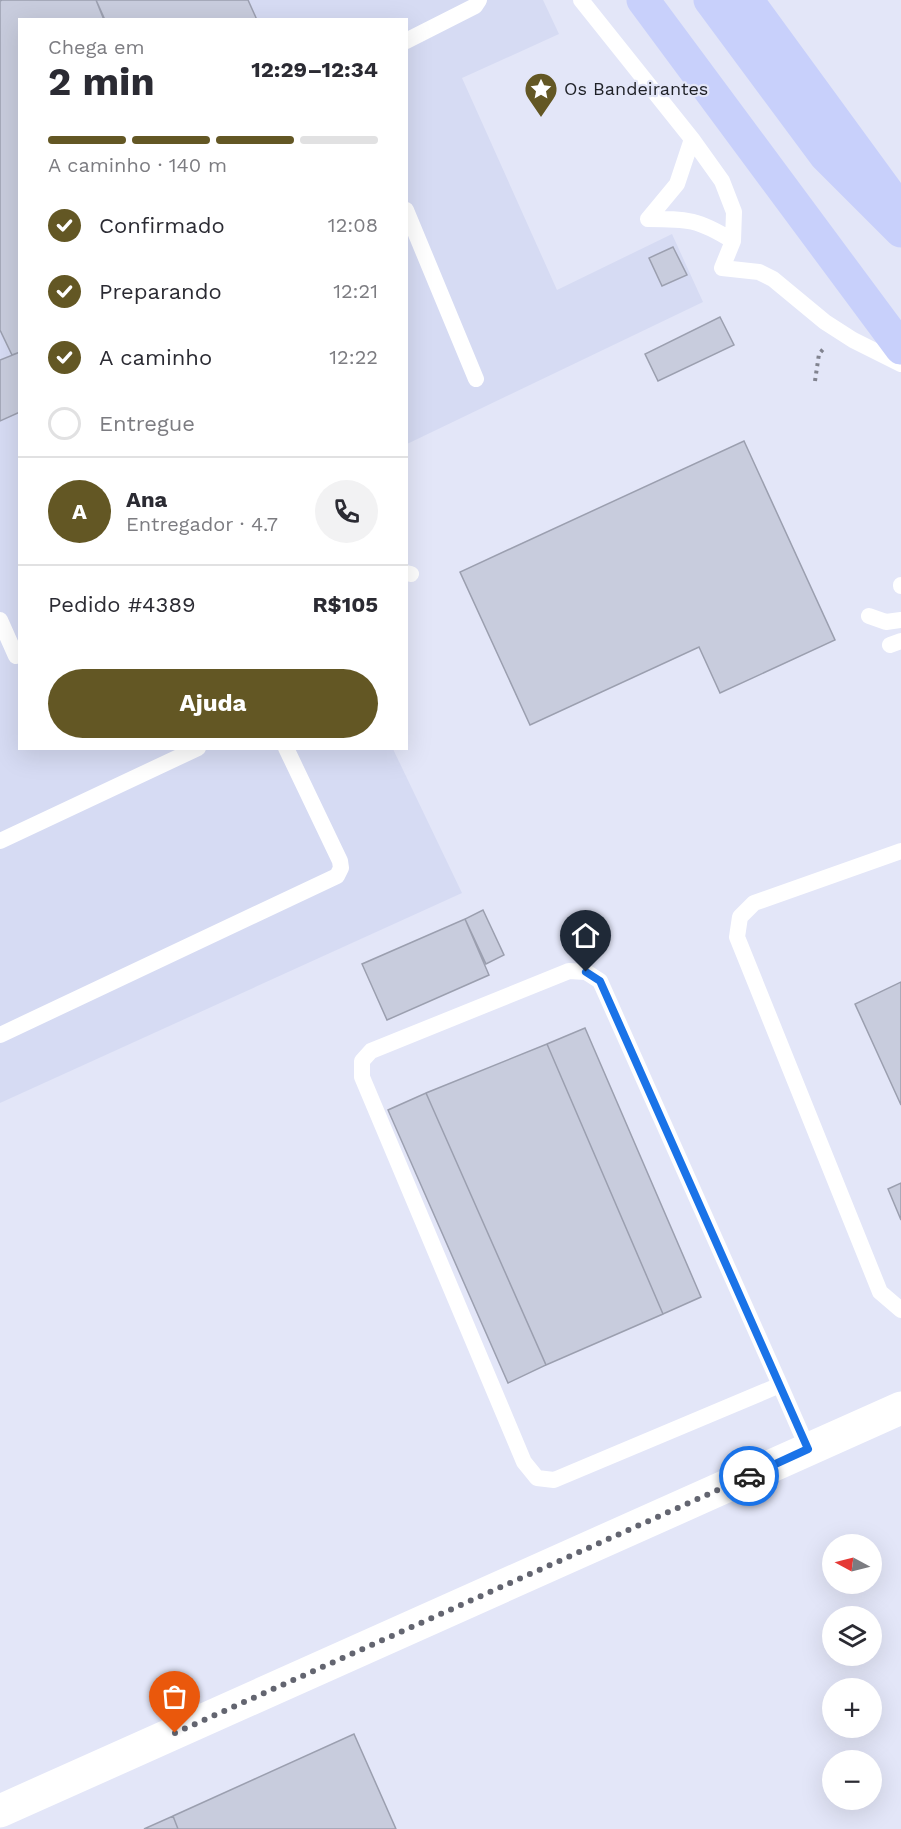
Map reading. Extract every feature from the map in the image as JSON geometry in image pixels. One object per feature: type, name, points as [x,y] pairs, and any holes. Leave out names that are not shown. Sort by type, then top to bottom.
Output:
[{"type":"highway","points":[[643,0],[901,348]]},
{"type":"highway","points":[[710,0],[825,155],[901,231]]},
{"type":"highway","points":[[747,0],[901,211]]},
{"type":"street","points":[[0,1811],[901,1408]]},
{"type":"lane","points":[[408,40],[475,6],[479,0]]},
{"type":"lane","points":[[581,0],[722,181],[734,212],[734,241],[722,268],[759,272],[773,279],[825,322],[853,340],[901,364]]},
{"type":"lane","points":[[692,140],[677,184],[648,219],[687,219],[710,226],[734,241]]},
{"type":"lane","points":[[408,215],[476,379]]},
{"type":"lane","points":[[869,616],[886,622],[901,620]]},
{"type":"lane","points":[[0,620],[12,657]]},
{"type":"lane","points":[[0,841],[194,750]]},
{"type":"lane","points":[[0,1035],[337,876],[340,861],[287,750]]},
{"type":"lane","points":[[901,851],[754,903],[740,917],[737,937],[879,1292],[901,1310]]},
{"type":"lane","points":[[780,1385],[554,1480],[537,1478],[524,1462],[519,1451],[362,1077],[362,1061],[371,1051],[569,971],[586,972],[600,981],[780,1385],[808,1449]]},
{"type":"path","points":[[815,381],[819,354],[841,332]]},
{"type":"shaded area","points":[[0,0],[543,0],[559,34],[462,78],[557,290],[672,234],[703,302],[408,444],[408,18],[18,18],[18,750],[393,750],[462,893],[0,1103]]},
{"type":"building","points":[[96,0],[103,18],[18,18],[18,353],[12,355],[0,330],[0,1]]},
{"type":"building","points":[[96,0],[248,0],[256,18],[104,18]]},
{"type":"building","points":[[673,247],[687,275],[662,286],[649,258]]},
{"type":"building","points":[[720,317],[734,345],[658,381],[645,354]]},
{"type":"building","points":[[18,353],[18,413],[0,421],[0,360]]},
{"type":"building","points":[[744,441],[835,640],[720,693],[699,647],[530,725],[460,572]]},
{"type":"building","points":[[483,910],[504,955],[486,964],[465,919]]},
{"type":"building","points":[[465,919],[489,975],[387,1020],[362,964]]},
{"type":"building","points":[[901,982],[901,1105],[855,1004]]},
{"type":"building","points":[[585,1028],[701,1297],[663,1314],[547,1044]]},
{"type":"building","points":[[547,1044],[663,1314],[546,1365],[426,1093]]},
{"type":"building","points":[[426,1093],[546,1365],[508,1383],[388,1110]]},
{"type":"building","points":[[901,1183],[901,1220],[888,1189]]},
{"type":"building","points":[[354,1734],[396,1829],[178,1829],[173,1816]]},
{"type":"building","points":[[173,1816],[178,1829],[144,1829]]},
{"type":"way so far","points":[[175,1733],[749,1476]]},
{"type":"place","name":"Os Bandeirantes","points":[[541,118]]},
{"type":"route","points":[[586,972],[600,981],[808,1449],[749,1476]]}]
